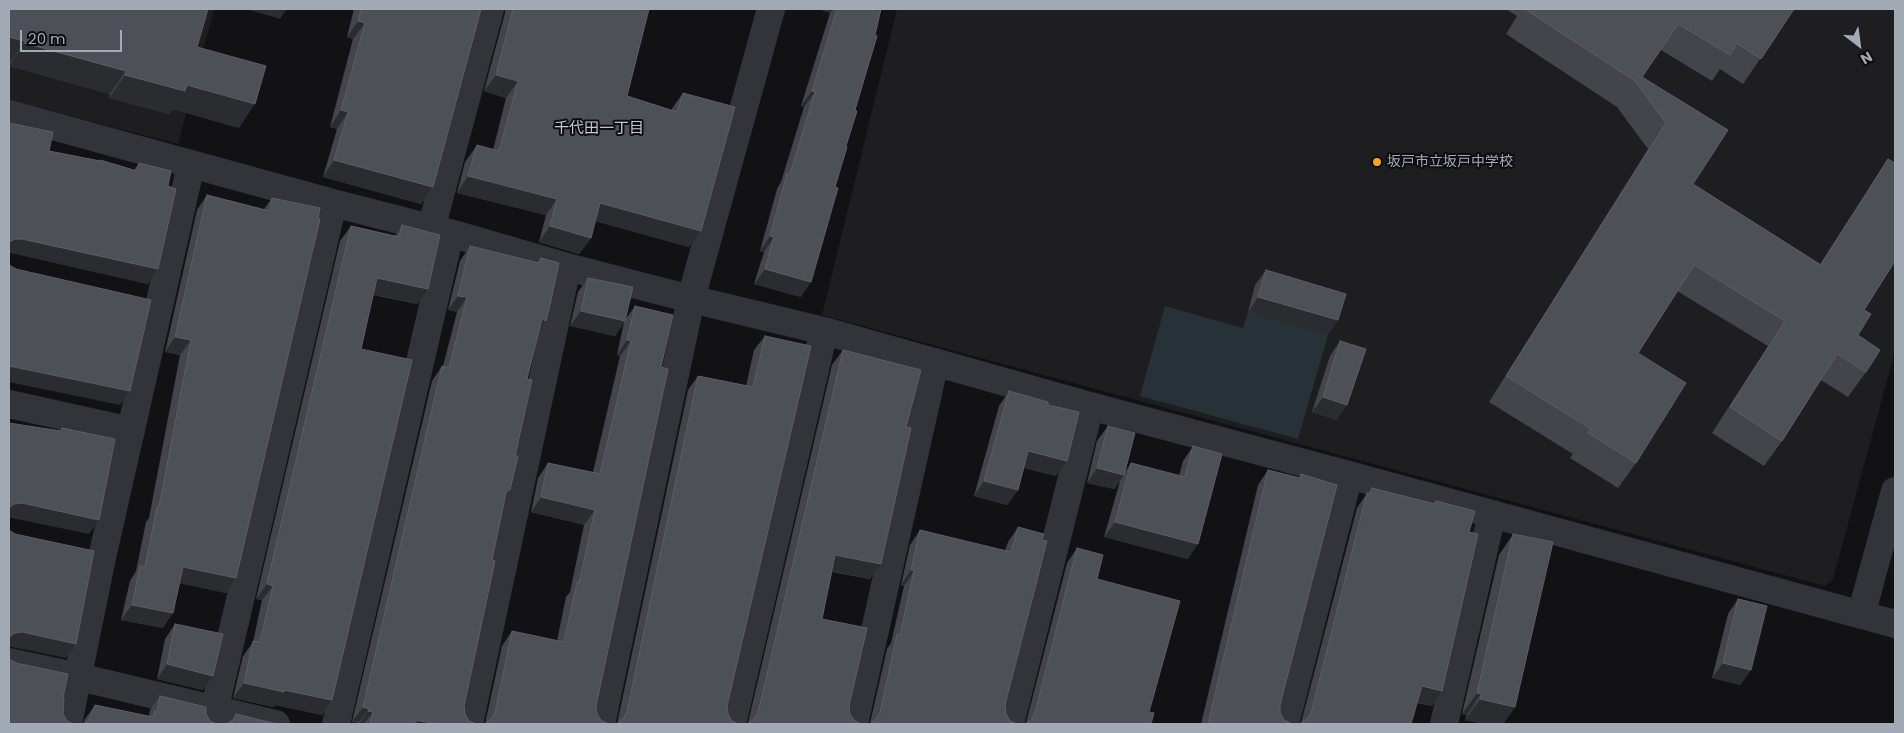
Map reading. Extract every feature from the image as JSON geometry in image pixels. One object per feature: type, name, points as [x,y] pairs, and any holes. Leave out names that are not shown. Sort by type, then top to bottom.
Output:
[{"type":"street","points":[[336,724],[440,231],[490,9]]},
{"type":"street","points":[[601,724],[691,299],[771,9]]},
{"type":"street","points":[[9,114],[567,267],[824,331],[1090,406],[1895,624]]},
{"type":"street","points":[[68,724],[131,431],[150,299],[191,165]]},
{"type":"street","points":[[212,716],[333,203]]},
{"type":"street","points":[[469,724],[567,267]]},
{"type":"street","points":[[732,724],[824,331]]},
{"type":"street","points":[[854,724],[935,362]]},
{"type":"street","points":[[9,404],[131,431]]},
{"type":"street","points":[[1010,724],[1090,406]]},
{"type":"street","points":[[1285,724],[1349,475]]},
{"type":"street","points":[[1861,614],[1895,491]]},
{"type":"street","points":[[1444,724],[1492,514]]},
{"type":"street","points":[[75,547],[104,553]]},
{"type":"street","points":[[9,662],[79,677],[212,716],[276,724]]},
{"type":"shaded area","points":[[9,9],[214,9],[178,144],[9,100]]},
{"type":"shaded area","name":"坂戸市立坂戸中学校","points":[[897,9],[1895,9],[1895,351],[1833,579],[1825,586],[822,315]]},
{"type":"shaded area","points":[[1165,306],[1243,328],[1248,312],[1328,335],[1298,439],[1140,396]]},
{"type":"building","points":[[9,9],[208,9],[197,47],[266,66],[255,104],[187,85],[185,91],[125,75],[126,71],[24,43],[25,41],[9,37]]},
{"type":"building","points":[[361,9],[481,9],[433,187],[334,160],[348,112],[341,110],[365,23],[358,21]]},
{"type":"building","points":[[513,9],[649,9],[627,96],[677,112],[683,93],[735,107],[701,231],[600,203],[591,238],[550,226],[557,199],[468,176],[477,145],[499,151],[518,81],[496,75]]},
{"type":"building","points":[[837,9],[881,9],[875,35],[877,36],[855,110],[857,111],[835,187],[838,188],[811,282],[765,269],[774,237],[770,236],[787,174],[790,174],[815,92],[812,91]]},
{"type":"building","points":[[1525,9],[1794,9],[1761,59],[1737,43],[1730,55],[1678,24],[1642,77],[1728,130],[1693,184],[1821,265],[1888,159],[1895,163],[1895,261],[1864,310],[1871,314],[1858,335],[1880,350],[1866,372],[1837,354],[1782,441],[1730,407],[1785,321],[1694,265],[1638,353],[1686,383],[1636,463],[1588,433],[1591,429],[1506,376],[1666,123],[1635,81]]},
{"type":"building","points":[[9,123],[53,132],[49,151],[100,160],[137,171],[139,163],[171,171],[168,186],[176,189],[158,269],[22,239],[15,239],[9,242]]},
{"type":"building","points":[[207,195],[269,211],[272,198],[320,208],[318,219],[320,219],[236,578],[183,567],[173,613],[132,605],[140,566],[145,567],[157,507],[159,507],[191,340],[175,337]]},
{"type":"building","points":[[402,225],[440,235],[428,289],[377,278],[361,349],[412,360],[332,700],[244,683],[253,641],[260,642],[273,586],[267,584],[351,226],[399,237]]},
{"type":"building","points":[[470,246],[539,263],[541,258],[559,263],[546,321],[542,319],[527,379],[532,380],[515,456],[518,456],[510,490],[506,493],[492,560],[495,561],[464,706],[465,714],[469,721],[476,724],[437,724],[416,720],[416,724],[370,724],[373,712],[363,707],[442,366],[449,368],[467,297],[458,296]]},
{"type":"building","points":[[9,265],[16,269],[151,300],[130,391],[9,366]]},
{"type":"building","points":[[1266,270],[1346,294],[1338,320],[1258,297]]},
{"type":"building","points":[[588,278],[633,287],[625,321],[581,311]]},
{"type":"building","points":[[635,306],[673,315],[661,367],[668,369],[596,706],[597,714],[601,720],[608,724],[485,724],[495,713],[512,631],[564,642],[577,582],[579,583],[595,510],[541,497],[548,463],[600,474],[631,341],[627,340]]},
{"type":"building","points":[[765,336],[811,346],[727,706],[731,720],[738,724],[617,724],[627,712],[698,376],[753,387]]},
{"type":"building","points":[[1340,341],[1366,349],[1347,405],[1323,397]]},
{"type":"building","points":[[843,350],[921,370],[906,427],[911,428],[881,564],[835,555],[822,619],[867,628],[849,706],[850,714],[854,720],[861,724],[747,724],[758,713]]},
{"type":"building","points":[[1009,391],[1048,402],[1048,405],[1079,412],[1067,461],[1028,451],[1018,490],[984,481]]},
{"type":"building","points":[[9,423],[61,431],[62,428],[115,439],[99,520],[22,503],[14,504],[9,508]]},
{"type":"building","points":[[1108,426],[1135,433],[1124,475],[1097,468]]},
{"type":"building","points":[[1193,446],[1222,454],[1198,544],[1115,522],[1131,463],[1185,477]]},
{"type":"building","points":[[1268,470],[1300,478],[1301,474],[1337,485],[1280,705],[1280,713],[1284,720],[1292,724],[1208,724]]},
{"type":"building","points":[[1372,488],[1435,504],[1436,501],[1475,511],[1469,532],[1478,534],[1442,691],[1422,686],[1411,724],[1299,724],[1306,720],[1311,713],[1367,493],[1370,494]]},
{"type":"building","points":[[1018,527],[1044,534],[1042,540],[1047,541],[1005,705],[1006,714],[1010,721],[1017,724],[870,724],[880,713],[897,634],[900,635],[914,571],[911,570],[920,530],[1011,552]]},
{"type":"building","points":[[9,530],[15,534],[94,551],[76,644],[22,632],[15,633],[9,637]]},
{"type":"building","points":[[1513,534],[1553,542],[1515,707],[1480,699],[1481,694],[1477,693]]},
{"type":"building","points":[[1077,548],[1103,555],[1097,579],[1180,601],[1149,712],[1154,713],[1151,724],[1025,724],[1031,720],[1035,713]]},
{"type":"building","points":[[1738,599],[1767,606],[1751,670],[1723,663]]},
{"type":"building","points":[[175,624],[223,634],[213,676],[167,664]]},
{"type":"building","points":[[9,659],[16,663],[68,674],[63,698],[63,714],[67,721],[73,724],[9,724]]},
{"type":"building","points":[[160,696],[206,707],[206,714],[210,721],[216,724],[83,724],[89,720],[95,705],[153,717],[155,711],[157,711]]},
{"type":"building","points":[[236,714],[277,724],[226,724],[233,720]]},
{"type":"place","name":"坂戸市立坂戸中学校","points":[[1377,162]]},
{"type":"district","name":"千代田一丁目","points":[[599,129]]}]
